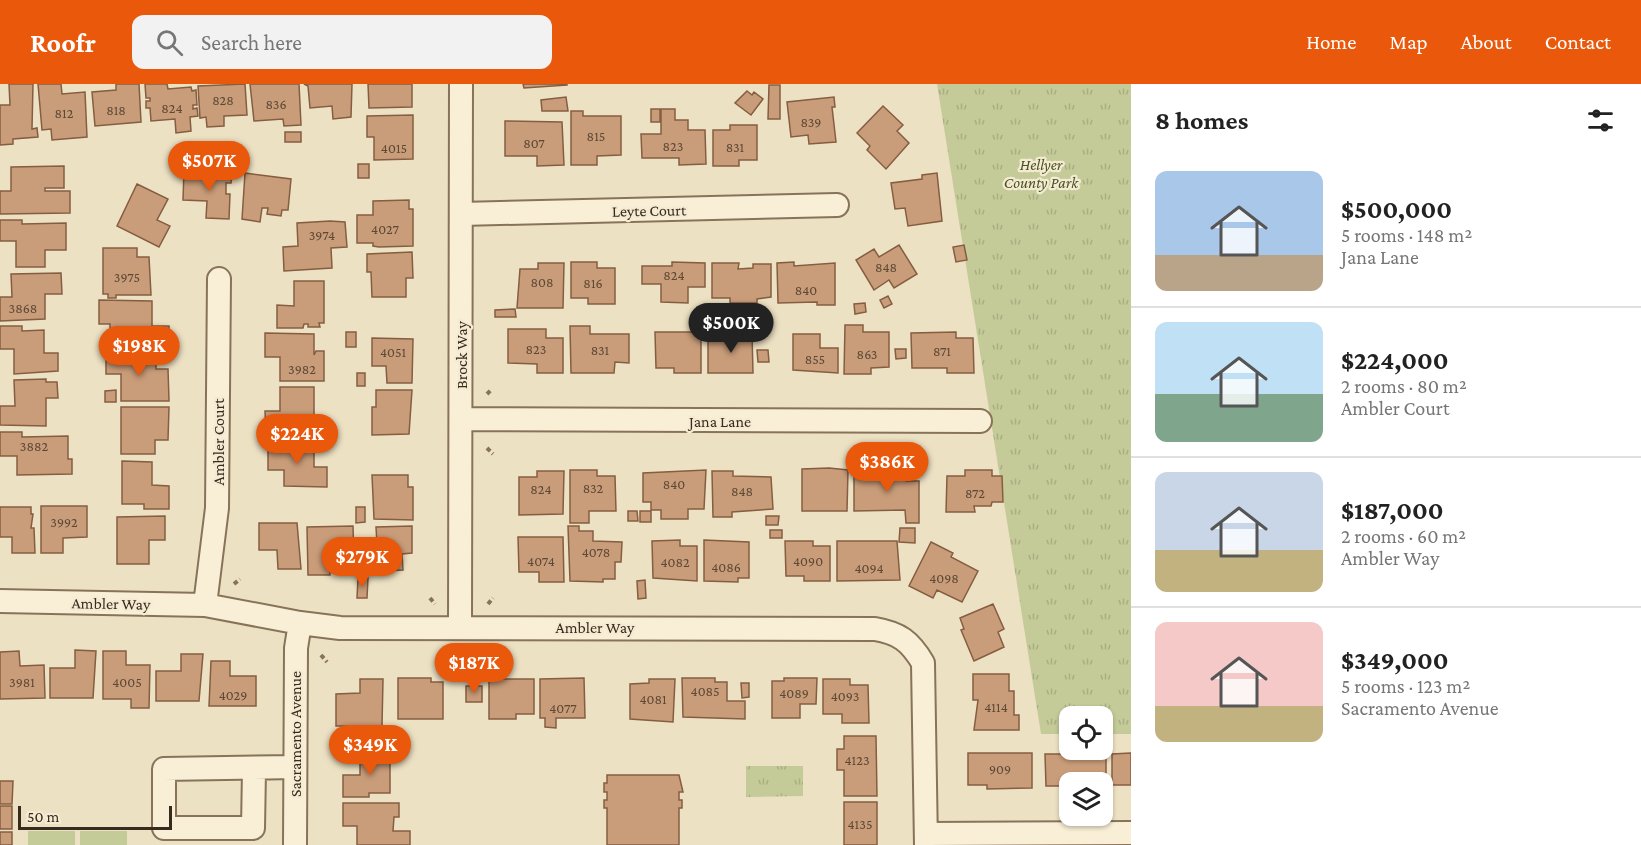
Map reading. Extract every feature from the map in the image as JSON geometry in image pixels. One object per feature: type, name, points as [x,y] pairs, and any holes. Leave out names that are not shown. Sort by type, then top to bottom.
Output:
[{"type":"street","name":"Brock Way","points":[[460,627],[461,84]]},
{"type":"street","name":"Leyte Court","points":[[461,214],[837,206]]},
{"type":"street","name":"Ambler Court","points":[[205,605],[217,508],[219,279]]},
{"type":"street","name":"Jana Lane","points":[[461,419],[980,421]]},
{"type":"street","name":"Ambler Way","points":[[0,601],[205,605],[340,628],[874,629],[895,633],[912,644],[923,663],[926,840]]},
{"type":"street","name":"Sacramento Avenue","points":[[295,845],[296,648],[300,623]]},
{"type":"street","points":[[254,770],[253,828],[164,828],[164,770],[254,770],[295,767]]},
{"type":"street","points":[[926,840],[1131,833]]},
{"type":"path","points":[[487,394],[491,390]]},
{"type":"path","points":[[487,448],[493,454]]},
{"type":"path","points":[[234,584],[240,579]]},
{"type":"path","points":[[430,598],[435,604]]},
{"type":"path","points":[[488,604],[493,598]]},
{"type":"path","points":[[321,656],[327,662]]},
{"type":"green space","name":"Hellyer County Park","points":[[937,84],[1131,84],[1131,734],[1113,734],[1113,706],[1059,706],[1059,734],[1041,734]]},
{"type":"green space","points":[[746,766],[803,766],[803,796],[746,797]]},
{"type":"green space","points":[[28,831],[75,831],[75,845],[28,845]]},
{"type":"green space","points":[[80,831],[127,831],[127,845],[80,845]]},
{"type":"building","points":[[9,84],[33,84],[32,129],[37,128],[38,137],[13,139],[13,144],[0,145],[0,105],[10,105]]},
{"type":"building","points":[[38,84],[61,84],[62,94],[85,92],[87,137],[52,140],[51,129],[42,130]]},
{"type":"building","points":[[116,84],[139,84],[141,122],[95,126],[92,92],[116,90]]},
{"type":"building","points":[[145,84],[167,84],[168,89],[191,87],[192,91],[196,90],[197,105],[193,105],[193,109],[197,108],[198,116],[190,117],[191,131],[176,133],[175,119],[151,121],[150,108],[146,108],[146,101],[150,101],[150,98],[146,98]]},
{"type":"building","points":[[245,84],[247,115],[224,116],[224,126],[207,127],[206,117],[200,118],[198,86]]},
{"type":"building","points":[[250,84],[299,84],[301,125],[284,126],[283,119],[254,121]]},
{"type":"building","points":[[304,84],[352,84],[351,117],[333,119],[332,106],[310,108],[308,86]]},
{"type":"building","points":[[368,84],[412,84],[412,107],[369,108]]},
{"type":"building","points":[[523,84],[567,84],[567,85],[524,88]]},
{"type":"building","points":[[769,85],[780,85],[780,119],[768,119]]},
{"type":"building","points":[[747,91],[752,95],[754,92],[763,99],[751,115],[735,103]]},
{"type":"building","points":[[566,97],[568,111],[542,111],[541,100]]},
{"type":"building","points":[[834,97],[835,107],[832,107],[836,142],[809,144],[808,135],[791,137],[787,102]]},
{"type":"building","points":[[883,106],[903,125],[897,131],[909,143],[886,169],[867,150],[870,146],[857,133]]},
{"type":"building","points":[[651,109],[660,109],[660,122],[651,122]]},
{"type":"building","points":[[661,109],[675,109],[675,120],[688,120],[688,130],[705,130],[706,164],[679,165],[679,158],[642,158],[641,134],[661,134]]},
{"type":"building","points":[[571,111],[583,111],[583,116],[621,116],[621,155],[597,156],[597,165],[571,165]]},
{"type":"building","points":[[413,115],[413,159],[374,160],[374,137],[367,137],[367,116]]},
{"type":"building","points":[[505,121],[562,122],[564,165],[537,166],[537,156],[505,156]]},
{"type":"building","points":[[730,125],[757,125],[757,160],[739,160],[739,166],[713,166],[713,130],[730,130]]},
{"type":"building","points":[[285,132],[301,132],[301,142],[285,142]]},
{"type":"building","points":[[358,164],[369,164],[369,178],[358,178]]},
{"type":"building","points":[[64,166],[64,188],[45,188],[45,191],[70,191],[70,213],[0,214],[0,191],[11,191],[11,167]]},
{"type":"building","points":[[184,170],[232,174],[231,183],[226,183],[226,194],[230,194],[229,219],[206,218],[207,201],[183,200]]},
{"type":"building","points":[[245,173],[291,179],[288,210],[282,210],[281,216],[267,214],[268,208],[262,208],[260,222],[242,219]]},
{"type":"building","points":[[937,173],[942,221],[908,226],[905,208],[895,209],[891,183],[922,179],[922,175]]},
{"type":"building","points":[[137,184],[168,199],[157,220],[170,226],[159,247],[117,226]]},
{"type":"building","points":[[409,200],[409,209],[413,209],[413,246],[379,247],[373,246],[373,243],[357,243],[357,215],[373,215],[373,201]]},
{"type":"building","points":[[0,220],[22,220],[22,224],[66,223],[66,250],[45,250],[45,267],[16,267],[16,241],[0,241]]},
{"type":"building","points":[[345,222],[347,247],[331,248],[332,268],[284,271],[283,247],[298,246],[297,223]]},
{"type":"building","points":[[899,245],[917,274],[894,288],[889,280],[874,290],[856,260],[874,249],[879,257]]},
{"type":"building","points":[[964,245],[967,260],[956,262],[953,247]]},
{"type":"building","points":[[103,248],[137,248],[137,257],[149,257],[151,295],[116,295],[116,298],[108,298],[108,294],[103,294]]},
{"type":"building","points":[[412,252],[413,278],[406,278],[406,297],[372,297],[371,272],[367,272],[367,254]]},
{"type":"building","points":[[571,262],[597,262],[597,268],[615,268],[615,304],[588,304],[588,298],[571,298]]},
{"type":"building","points":[[672,262],[705,263],[705,287],[688,287],[688,303],[661,302],[661,284],[642,284],[642,266],[672,266]]},
{"type":"building","points":[[794,262],[794,266],[835,263],[835,305],[817,305],[817,302],[778,303],[777,263]]},
{"type":"building","points":[[538,263],[564,263],[563,308],[517,308],[520,269],[538,269]]},
{"type":"building","points":[[712,263],[739,263],[738,269],[753,268],[753,264],[771,264],[771,297],[757,299],[757,303],[730,303],[730,298],[712,298]]},
{"type":"building","points":[[61,273],[62,294],[45,294],[45,319],[0,321],[0,297],[12,297],[11,274]]},
{"type":"building","points":[[294,281],[324,281],[324,323],[319,323],[320,327],[308,327],[308,324],[304,324],[303,328],[277,328],[277,305],[294,306]]},
{"type":"building","points":[[888,296],[892,304],[884,308],[880,300]]},
{"type":"building","points":[[99,300],[152,301],[152,326],[169,326],[169,348],[142,348],[142,344],[110,342],[110,324],[99,324]]},
{"type":"building","points":[[865,303],[866,312],[855,314],[854,304]]},
{"type":"building","points":[[515,309],[516,317],[495,317],[495,310]]},
{"type":"building","points":[[760,318],[761,328],[751,329],[750,319]]},
{"type":"building","points":[[845,325],[863,325],[863,332],[889,332],[889,367],[871,368],[871,374],[844,374]]},
{"type":"building","points":[[0,326],[22,326],[22,331],[44,330],[44,353],[58,353],[58,371],[14,374],[14,349],[0,349]]},
{"type":"building","points":[[570,326],[590,326],[590,334],[629,334],[629,363],[615,362],[614,373],[571,373]]},
{"type":"building","points":[[508,329],[546,329],[546,338],[563,338],[563,373],[537,373],[537,364],[508,363]]},
{"type":"building","points":[[346,332],[356,332],[356,347],[346,347]]},
{"type":"building","points":[[655,332],[701,332],[701,373],[674,373],[674,368],[656,368]]},
{"type":"building","points":[[956,332],[956,338],[973,338],[974,373],[947,373],[947,368],[912,368],[911,333]]},
{"type":"building","points":[[265,333],[314,334],[314,355],[316,351],[324,351],[324,381],[280,381],[280,357],[265,357]]},
{"type":"building","points":[[726,333],[752,333],[753,373],[708,373],[708,338],[726,338]]},
{"type":"building","points":[[793,334],[820,334],[820,348],[838,348],[838,373],[793,370]]},
{"type":"building","points":[[372,338],[413,339],[412,383],[387,383],[386,366],[372,366]]},
{"type":"building","points":[[895,349],[906,349],[906,358],[896,359]]},
{"type":"building","points":[[757,350],[768,350],[769,362],[758,362]]},
{"type":"building","points":[[106,354],[156,354],[156,369],[168,369],[169,401],[121,401],[121,374],[106,374]]},
{"type":"building","points":[[357,373],[365,373],[365,386],[357,386]]},
{"type":"building","points":[[46,379],[46,382],[57,382],[58,398],[46,398],[46,426],[0,425],[0,406],[15,406],[14,380]]},
{"type":"building","points":[[280,387],[314,387],[314,434],[266,434],[265,411],[280,411]]},
{"type":"building","points":[[116,390],[116,402],[105,402],[105,391]]},
{"type":"building","points":[[376,390],[412,390],[409,434],[372,435],[372,407],[376,407]]},
{"type":"building","points":[[121,407],[169,407],[168,440],[155,440],[155,454],[121,454]]},
{"type":"building","points":[[0,432],[22,432],[22,437],[68,436],[68,459],[72,459],[72,474],[17,475],[17,456],[0,456]]},
{"type":"building","points":[[268,442],[314,445],[314,467],[327,467],[327,487],[284,486],[284,470],[268,470]]},
{"type":"building","points":[[122,461],[152,462],[152,485],[169,486],[169,509],[144,509],[144,504],[122,504]]},
{"type":"building","points":[[802,469],[848,470],[847,511],[802,511]]},
{"type":"building","points":[[570,470],[597,470],[597,476],[615,476],[616,511],[589,511],[589,523],[570,523]]},
{"type":"building","points":[[706,470],[704,509],[688,509],[688,519],[661,519],[661,510],[651,510],[651,502],[643,502],[643,473]]},
{"type":"building","points":[[906,470],[906,481],[919,481],[919,523],[906,523],[905,510],[854,511],[854,471]]},
{"type":"building","points":[[965,470],[992,470],[992,476],[1002,476],[1003,502],[992,502],[991,506],[974,506],[975,512],[946,512],[947,476],[965,476]]},
{"type":"building","points":[[537,471],[564,471],[563,514],[519,515],[519,477],[537,477]]},
{"type":"building","points":[[712,471],[733,471],[733,476],[771,477],[773,509],[732,512],[732,517],[713,517]]},
{"type":"building","points":[[372,475],[408,475],[408,487],[413,487],[413,520],[374,519]]},
{"type":"building","points":[[41,506],[87,506],[87,537],[63,538],[63,553],[41,553]]},
{"type":"building","points":[[0,507],[31,507],[31,514],[33,514],[31,528],[34,528],[35,553],[12,553],[12,537],[0,537]]},
{"type":"building","points":[[356,507],[365,507],[365,522],[356,523]]},
{"type":"building","points":[[628,511],[637,511],[638,521],[628,521]]},
{"type":"building","points":[[640,511],[651,511],[651,522],[640,522]]},
{"type":"building","points":[[165,516],[165,540],[149,540],[149,564],[117,564],[117,517]]},
{"type":"building","points":[[766,516],[779,516],[778,525],[766,525]]},
{"type":"building","points":[[259,523],[297,523],[301,569],[278,569],[277,550],[259,550]]},
{"type":"building","points":[[353,526],[354,561],[329,561],[330,575],[308,575],[307,527]]},
{"type":"building","points":[[412,526],[412,553],[402,554],[403,570],[368,572],[367,544],[377,544],[376,527]]},
{"type":"building","points":[[568,526],[579,526],[579,531],[593,531],[593,541],[622,542],[621,562],[615,562],[615,579],[603,579],[603,582],[570,581]]},
{"type":"building","points":[[900,528],[915,528],[915,543],[899,542]]},
{"type":"building","points":[[770,530],[782,530],[782,538],[770,538]]},
{"type":"building","points":[[518,537],[563,537],[564,582],[539,582],[539,572],[519,572]]},
{"type":"building","points":[[680,540],[680,546],[697,546],[697,581],[653,578],[652,541]]},
{"type":"building","points":[[704,540],[749,542],[749,578],[738,578],[738,582],[704,581]]},
{"type":"building","points":[[785,541],[813,541],[813,546],[830,546],[830,581],[804,581],[804,576],[786,576]]},
{"type":"building","points":[[837,541],[897,541],[900,580],[837,581]]},
{"type":"building","points":[[931,542],[953,553],[951,557],[978,571],[962,602],[937,590],[933,598],[909,586]]},
{"type":"building","points":[[358,578],[368,578],[367,598],[357,598]]},
{"type":"building","points":[[645,580],[646,598],[638,599],[637,581]]},
{"type":"building","points":[[993,604],[1004,629],[998,632],[1004,647],[974,661],[961,630],[964,629],[960,618]]},
{"type":"building","points":[[75,650],[96,651],[93,698],[50,698],[50,668],[75,668]]},
{"type":"building","points":[[19,651],[20,666],[44,665],[45,698],[0,699],[0,652]]},
{"type":"building","points":[[103,651],[126,651],[126,665],[150,665],[149,708],[131,708],[131,699],[103,699]]},
{"type":"building","points":[[181,654],[203,654],[199,701],[156,701],[156,671],[181,671]]},
{"type":"building","points":[[211,661],[230,661],[230,676],[256,676],[256,706],[209,706]]},
{"type":"building","points":[[973,674],[1009,674],[1009,691],[1014,691],[1014,715],[1019,715],[1019,730],[974,730],[978,700],[973,700]]},
{"type":"building","points":[[398,678],[431,678],[431,682],[443,682],[443,719],[398,719]]},
{"type":"building","points":[[584,678],[585,718],[556,718],[556,728],[545,727],[545,718],[540,718],[540,679]]},
{"type":"building","points":[[682,678],[715,678],[715,682],[727,682],[727,701],[745,701],[745,719],[683,717]]},
{"type":"building","points":[[784,678],[817,678],[816,704],[800,704],[800,718],[772,718],[772,681],[784,681]]},
{"type":"building","points":[[360,679],[383,679],[382,726],[336,726],[336,694],[360,693]]},
{"type":"building","points":[[489,679],[534,679],[534,714],[516,714],[516,719],[489,719]]},
{"type":"building","points":[[649,679],[675,679],[673,722],[630,719],[630,684],[649,683]]},
{"type":"building","points":[[823,679],[850,679],[850,685],[868,685],[869,723],[842,723],[842,714],[823,714]]},
{"type":"building","points":[[741,683],[749,683],[749,697],[742,698]]},
{"type":"building","points":[[466,686],[482,686],[482,702],[466,702]]},
{"type":"building","points":[[386,734],[401,734],[401,744],[386,744]]},
{"type":"building","points":[[844,736],[876,736],[877,796],[844,796],[844,770],[837,770],[837,749],[844,749]]},
{"type":"building","points":[[360,751],[390,751],[390,793],[369,793],[369,797],[343,797],[343,775],[360,775]]},
{"type":"building","points":[[968,753],[1032,753],[1032,788],[987,789],[987,785],[968,785]]},
{"type":"building","points":[[1131,753],[1131,785],[1113,785],[1113,754]]},
{"type":"building","points":[[1045,754],[1059,754],[1059,760],[1106,760],[1106,772],[1059,772],[1059,786],[1046,786]]},
{"type":"building","points":[[607,775],[679,775],[683,792],[679,792],[682,808],[679,808],[679,845],[607,845],[607,808],[604,808],[604,800],[607,800],[607,792],[604,792],[604,783],[607,783]]},
{"type":"building","points":[[0,781],[13,781],[12,804],[0,804]]},
{"type":"building","points":[[844,802],[877,802],[877,845],[844,845]]},
{"type":"building","points":[[343,803],[399,803],[399,817],[394,817],[393,831],[410,831],[410,845],[357,845],[357,826],[343,826]]},
{"type":"building","points":[[0,806],[12,806],[12,829],[0,829]]},
{"type":"building","points":[[0,832],[12,832],[12,845],[0,845]]}]
